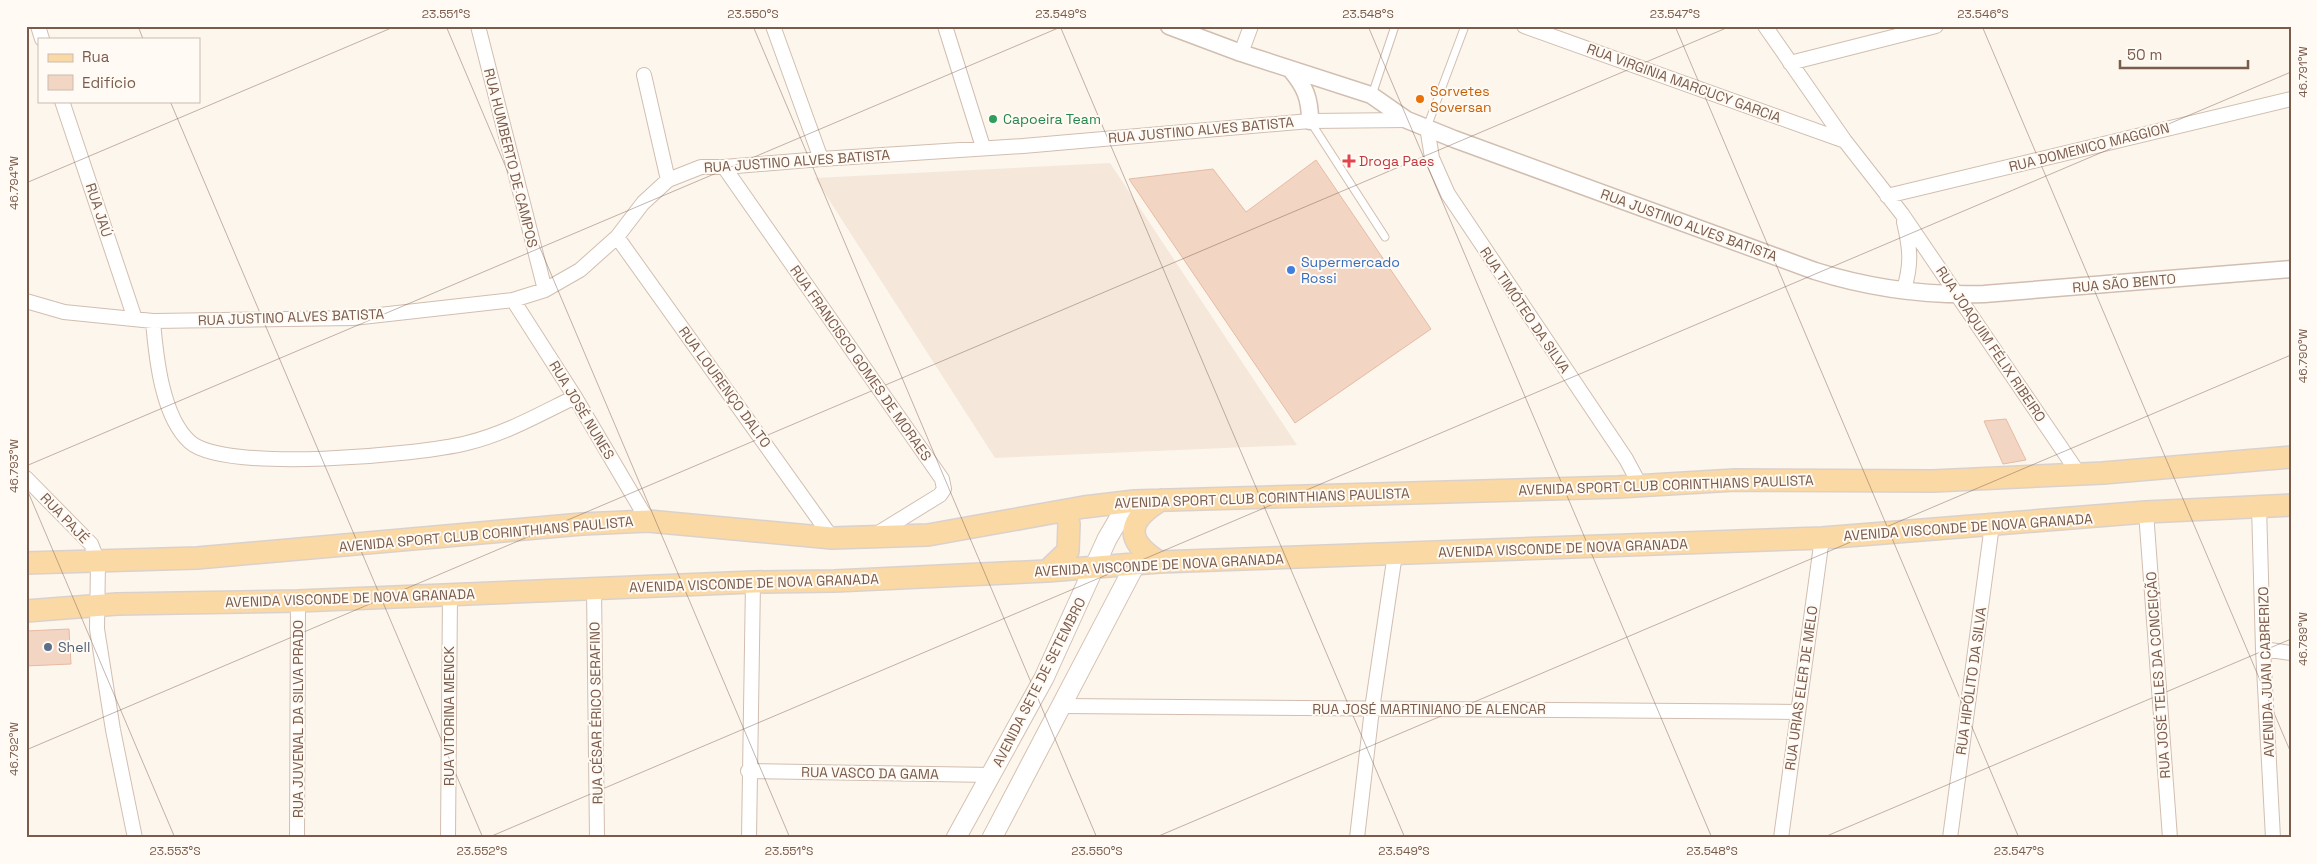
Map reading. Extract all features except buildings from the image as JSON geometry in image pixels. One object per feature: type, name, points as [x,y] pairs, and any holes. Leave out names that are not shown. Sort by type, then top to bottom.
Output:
[{"type":"main road","name":"AVENIDA SPORT CLUB CORINTHIANS PAULISTA","points":[[26,563],[197,558],[582,524],[648,521],[832,538],[937,534],[1135,501],[1640,485],[1735,480],[1933,481],[2079,474],[2291,457]]},
{"type":"main road","points":[[1159,562],[1143,551],[1138,544],[1134,526],[1137,518],[1144,511],[1161,500]]},
{"type":"main road","name":"AVENIDA SETE DE SETEMBRO","points":[[956,838],[1044,678],[1118,520],[1135,501]]},
{"type":"main road","name":"AVENIDA VISCONDE DE NOVA GRANADA","points":[[26,611],[96,606],[298,601],[753,582],[835,581],[1047,571],[1159,562],[1822,538],[2146,512],[2280,504]]},
{"type":"main road","points":[[1047,571],[1069,548],[1069,524],[1066,511]]},
{"type":"main road","points":[[992,838],[1135,565]]},
{"type":"street","points":[[38,26],[42,38]]},
{"type":"street","points":[[773,26],[821,159]]},
{"type":"street","points":[[945,26],[984,147]]},
{"type":"street","name":"RUA JUSTINO ALVES BATISTA","points":[[1169,26],[1241,53],[1372,96],[1408,120],[1815,271],[1871,286],[1958,295]]},
{"type":"street","points":[[1241,53],[1251,26]]},
{"type":"street","name":"RUA VIRGINIA MARCUCY GARCIA","points":[[1524,26],[1845,141]]},
{"type":"street","name":"RUA JOAQUIM FÉLIX RIBEIRO","points":[[1765,26],[1845,141],[1902,214],[2079,474]]},
{"type":"street","points":[[1790,63],[1936,26]]},
{"type":"street","name":"RUA HUMBERTO DE CAMPOS","points":[[483,27],[545,290]]},
{"type":"street","points":[[1291,70],[1304,86],[1310,105],[1310,121]]},
{"type":"street","points":[[644,75],[668,180]]},
{"type":"street","name":"RUA DOMENICO MAGGION","points":[[1887,196],[2291,99]]},
{"type":"street","name":"RUA JAÚ","points":[[62,102],[135,320]]},
{"type":"street","name":"RUA JUSTINO ALVES BATISTA","points":[[26,301],[64,312],[153,321],[353,318],[513,300],[545,290],[580,270],[617,238],[643,203],[668,180],[700,167],[724,167],[984,147],[1023,146],[1310,121],[1408,120]]},
{"type":"street","name":"RUA TIMÓTEO DA SILVA","points":[[1427,127],[1432,158],[1448,194],[1626,459],[1640,485]]},
{"type":"street","name":"RUA FRANCISCO GOMES DE MORAES","points":[[724,167],[942,479],[944,490],[940,495],[873,536]]},
{"type":"street","name":"RUA JOAQUIM FÉLIX RIBEIRO","points":[[1902,214],[1909,246],[1910,269],[1904,289]]},
{"type":"street","name":"RUA LOURENÇO DALTO","points":[[617,238],[832,538]]},
{"type":"street","name":"RUA SÃO BENTO","points":[[1958,295],[2291,269]]},
{"type":"street","name":"RUA JOSÉ NUNES","points":[[513,300],[575,397],[648,521]]},
{"type":"street","points":[[153,321],[159,372],[172,413],[180,429],[190,442],[203,450],[219,455],[283,459],[431,450],[489,436],[575,397]]},
{"type":"street","name":"RUA PAJÉ","points":[[26,478],[91,544],[98,562]]},
{"type":"street","name":"AVENIDA JUAN CABRERIZO","points":[[2273,838],[2263,649],[2280,504]]},
{"type":"street","name":"RUA JOSÉ TELES DA CONCEIÇÃO","points":[[2146,512],[2170,838]]},
{"type":"street","name":"RUA HIPÓLITO DA SILVA","points":[[1950,838],[1992,525]]},
{"type":"street","name":"RUA URIAS ELER DE MELO","points":[[1781,838],[1822,538]]},
{"type":"street","points":[[1356,838],[1372,708],[1395,554]]},
{"type":"street","points":[[98,562],[97,629],[107,695],[135,838]]},
{"type":"street","points":[[749,838],[748,771],[753,582]]},
{"type":"street","name":"RUA CÉSAR ÉRICO SERAFINO","points":[[594,588],[597,838]]},
{"type":"street","name":"RUA VITORINA MENCK","points":[[448,838],[450,595]]},
{"type":"street","name":"RUA JUVENAL DA SILVA PRADO","points":[[297,838],[298,601]]},
{"type":"street","points":[[2263,649],[2291,653]]},
{"type":"street","name":"RUA JOSÉ MARTINIANO DE ALENCAR","points":[[1061,706],[1797,712]]},
{"type":"street","name":"RUA VASCO DA GAMA","points":[[748,771],[992,775]]},
{"type":"lane","points":[[1372,96],[1395,26]]},
{"type":"lane","points":[[1427,127],[1465,26]]},
{"type":"lane","points":[[1310,121],[1385,237]]},
{"type":"shaded area","points":[[1110,163],[1297,445],[995,458],[815,178]]},
{"type":"place","name":"Sorvetes Soversan","points":[[1420,99]]},
{"type":"place","name":"Capoeira Team","points":[[993,119]]},
{"type":"place","name":"Droga Paes","points":[[1349,161]]},
{"type":"place","name":"Supermercado Rossi","points":[[1291,270]]},
{"type":"place","name":"Shell","points":[[48,647]]}]
